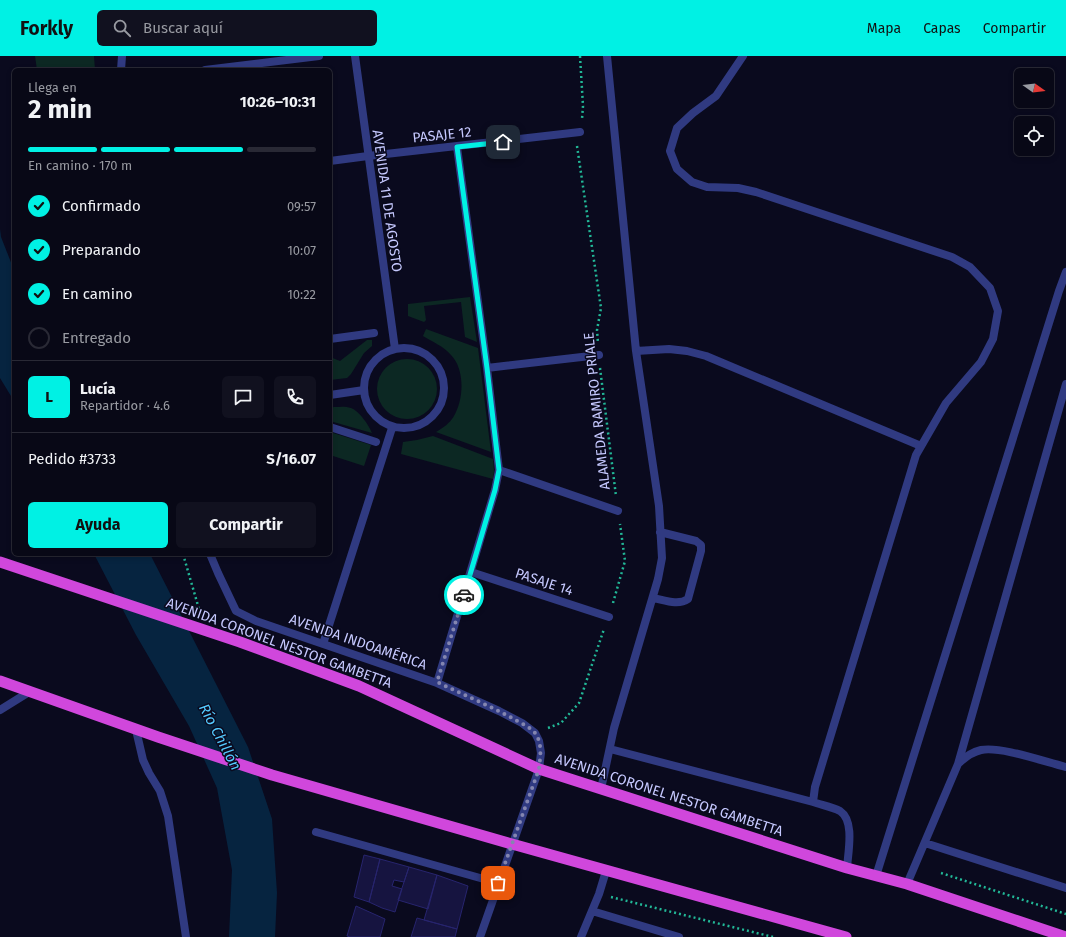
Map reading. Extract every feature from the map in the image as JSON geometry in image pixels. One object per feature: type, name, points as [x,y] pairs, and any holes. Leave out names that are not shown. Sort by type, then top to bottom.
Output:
[{"type":"highway","name":"AVENIDA CORONEL NESTOR GAMBETTA","points":[[0,562],[240,642],[359,686],[539,769],[847,868],[907,884],[1066,937]]},
{"type":"highway","points":[[0,681],[136,730],[272,776],[606,871],[846,937]]},
{"type":"street","points":[[121,68],[122,56]]},
{"type":"street","points":[[221,68],[318,56]]},
{"type":"street","name":"AVENIDA 11 DE AGOSTO","points":[[355,56],[395,348]]},
{"type":"street","points":[[600,789],[614,728],[653,598],[662,558],[659,506],[636,351],[607,56]]},
{"type":"street","points":[[743,56],[716,96],[677,128],[670,151],[677,169],[692,182],[707,187],[738,188],[756,192],[952,257],[970,267],[990,288],[998,310],[993,339],[981,362],[946,402],[916,455],[815,787],[813,802]]},
{"type":"street","name":"PASAJE 12","points":[[332,161],[580,132]]},
{"type":"street","points":[[437,682],[495,490],[499,470],[487,368],[457,147]]},
{"type":"street","points":[[876,876],[1066,272]]},
{"type":"street","points":[[332,339],[374,333]]},
{"type":"street","points":[[395,348],[412,348],[426,354],[438,366],[444,381],[444,398],[436,413],[424,424],[409,429],[392,428],[381,422],[372,414],[366,403],[364,390],[365,376],[372,364],[382,354],[395,348]]},
{"type":"street","points":[[636,351],[669,349],[687,350],[706,356],[922,446]]},
{"type":"street","points":[[487,368],[599,355]]},
{"type":"street","points":[[907,884],[958,764],[1066,384]]},
{"type":"street","points":[[332,395],[364,390]]},
{"type":"street","points":[[332,428],[376,442]]},
{"type":"street","points":[[323,644],[392,428]]},
{"type":"street","points":[[499,470],[618,511]]},
{"type":"street","points":[[653,598],[678,603],[688,599],[702,551],[701,545],[696,541],[660,532]]},
{"type":"street","name":"AVENIDA INDOAMÉRICA","points":[[211,556],[236,611],[256,621],[437,682],[499,711],[522,723],[535,733]]},
{"type":"street","name":"PASAJE 14","points":[[471,572],[609,617]]},
{"type":"street","points":[[0,710],[29,692]]},
{"type":"street","points":[[136,730],[143,760],[149,774],[160,790],[167,809],[186,937]]},
{"type":"street","points":[[480,937],[539,769],[541,753],[539,741],[535,733]]},
{"type":"street","points":[[958,764],[966,756],[981,750],[996,748],[1066,767]]},
{"type":"street","points":[[610,749],[839,810],[847,817],[850,826],[847,868]]},
{"type":"street","points":[[316,832],[498,883]]},
{"type":"street","points":[[925,843],[1066,888]]},
{"type":"street","points":[[581,937],[599,894],[606,871]]},
{"type":"street","points":[[592,911],[680,937]]},
{"type":"path","name":"ALAMEDA RAMIRO PRIALE","points":[[535,733],[561,723],[579,703],[609,617],[625,561],[599,355],[597,330],[601,308],[577,146],[583,106],[580,56]]},
{"type":"path","points":[[184,556],[199,609]]},
{"type":"path","points":[[941,873],[1066,914]]},
{"type":"path","points":[[599,894],[641,903],[773,937]]},
{"type":"green space","points":[[35,56],[94,56],[95,68],[37,68]]},
{"type":"green space","points":[[470,297],[477,342],[465,337],[461,302],[424,306],[426,320],[424,322],[408,316],[408,304]]},
{"type":"green space","points":[[426,329],[478,348],[491,452],[436,432],[444,427],[454,416],[460,401],[462,384],[456,361],[448,352],[423,336]]},
{"type":"green space","points":[[367,340],[372,340],[372,346],[364,353],[347,378],[332,380],[332,358],[340,361]]},
{"type":"green space","points":[[401,359],[413,359],[424,364],[432,372],[437,383],[435,401],[424,414],[413,419],[401,419],[390,414],[382,406],[377,395],[377,383],[382,372],[390,364]]},
{"type":"green space","points":[[332,408],[351,408],[357,412],[369,426],[372,433],[332,422]]},
{"type":"green space","points":[[332,433],[371,445],[364,466],[332,456]]},
{"type":"green space","points":[[433,436],[493,459],[493,479],[401,454],[403,442]]},
{"type":"water","points":[[0,229],[1,237],[12,265],[12,398],[0,378]]},
{"type":"water","name":"Río Chillón","points":[[95,556],[151,556],[248,747],[272,819],[277,893],[275,937],[229,937],[232,870],[217,788],[189,726],[136,635]]},
{"type":"building","points":[[364,855],[380,859],[369,902],[354,897]]},
{"type":"building","points":[[380,859],[409,867],[404,882],[394,880],[392,886],[402,889],[395,912],[369,902]]},
{"type":"building","points":[[409,867],[437,875],[428,909],[398,900]]},
{"type":"building","points":[[437,875],[468,886],[457,929],[424,920]]},
{"type":"building","points":[[356,906],[385,919],[380,937],[347,936]]},
{"type":"building","points":[[417,918],[457,929],[455,937],[411,937]]},
{"type":"way so far","points":[[464,595],[437,682],[522,723],[535,733],[539,741],[541,753],[539,769],[498,883]]},
{"type":"route","points":[[464,595],[495,490],[499,470],[487,368],[457,147],[503,142]]}]
